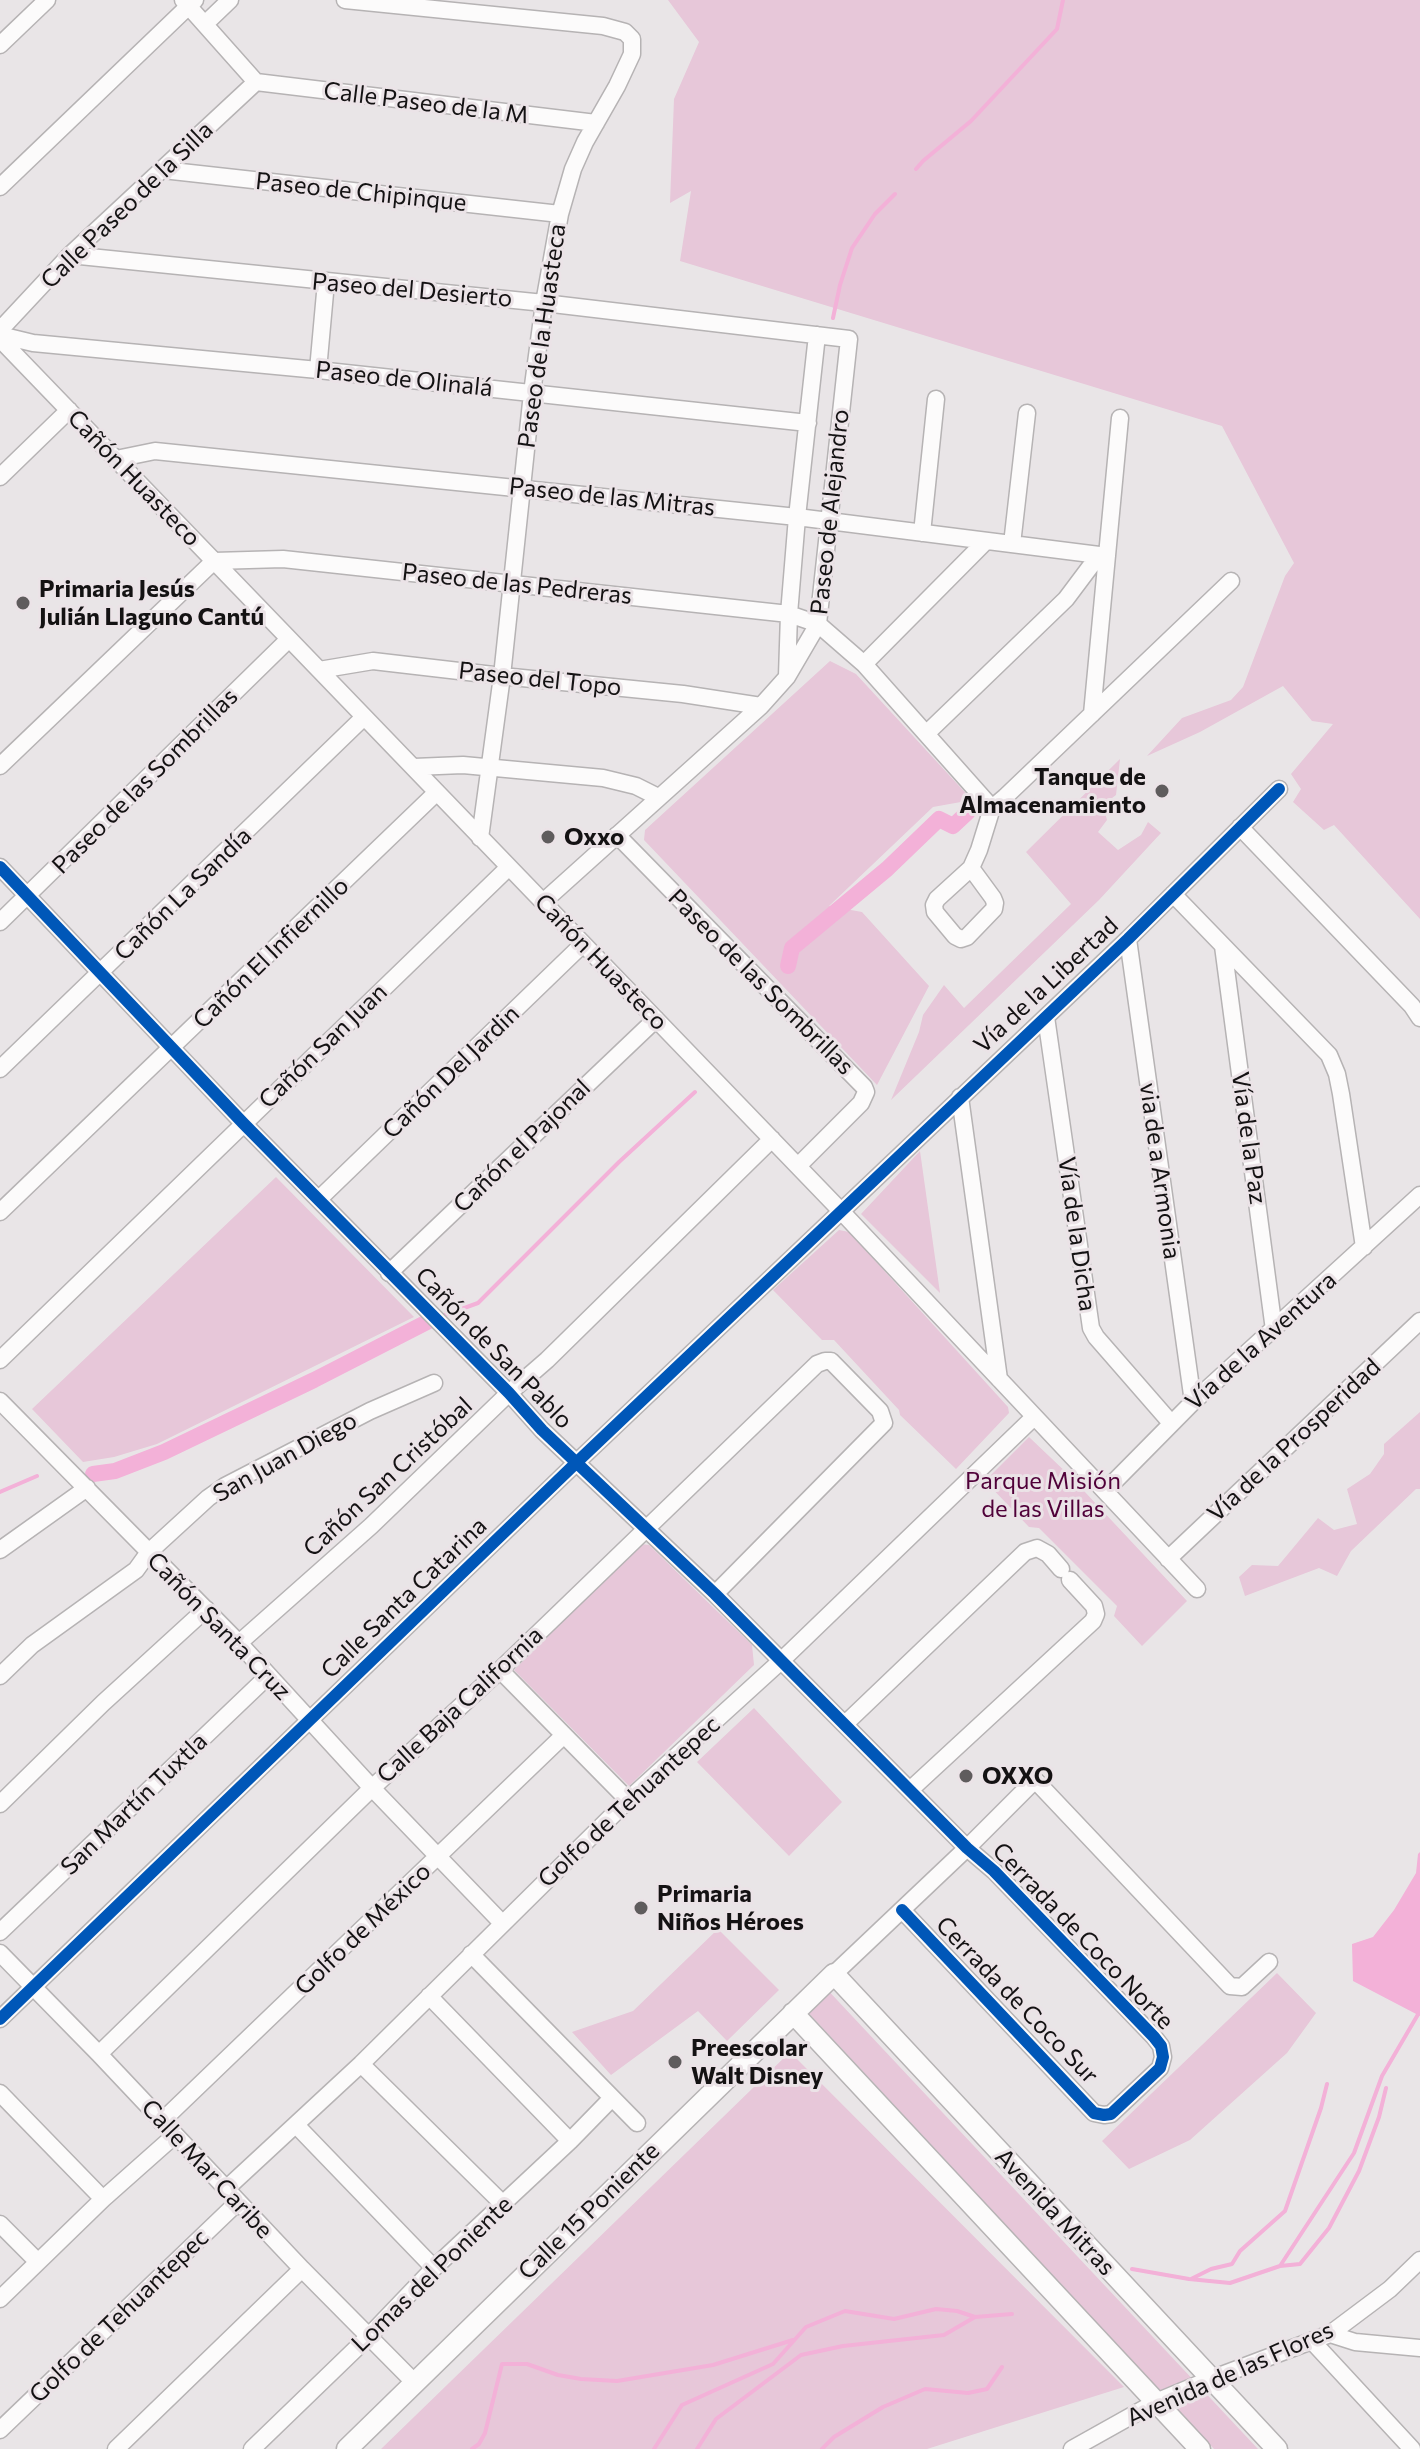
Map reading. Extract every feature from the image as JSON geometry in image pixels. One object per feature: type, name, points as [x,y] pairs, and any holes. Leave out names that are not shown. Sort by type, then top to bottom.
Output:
[{"type":"street","points":[[0,45],[47,0]]},
{"type":"street","points":[[205,24],[230,0]]},
{"type":"street","points":[[345,0],[498,8]]},
{"type":"street","points":[[0,187],[189,2],[256,82]]},
{"type":"street","name":"Paseo de la Huasteca","points":[[480,838],[502,676],[532,393],[560,214],[573,169],[632,54],[632,39],[625,32],[498,8]]},
{"type":"street","name":"Calle Paseo de la M","points":[[256,82],[596,123]]},
{"type":"street","name":"Calle Paseo de la Silla","points":[[0,335],[70,255],[256,82]]},
{"type":"street","name":"Paseo de Chipinque","points":[[163,170],[560,214]]},
{"type":"street","name":"Paseo del Desierto","points":[[70,255],[544,303],[849,339]]},
{"type":"street","points":[[318,370],[326,282]]},
{"type":"street","name":"Paseo de Olinalá","points":[[0,335],[33,343],[318,370],[808,423]]},
{"type":"street","name":"Cañón Huasteco","points":[[0,335],[841,1211],[1197,1589]]},
{"type":"street","name":"Paseo de Alejandro","points":[[787,677],[797,517],[817,335]]},
{"type":"street","name":"Paseo de Alejandro","points":[[543,902],[761,706],[787,677],[818,624],[849,339]]},
{"type":"street","points":[[922,533],[936,399]]},
{"type":"street","points":[[0,477],[69,410]]},
{"type":"street","points":[[1012,544],[1027,413]]},
{"type":"street","points":[[1092,714],[1103,556],[1120,418]]},
{"type":"street","name":"Paseo de las Mitras","points":[[116,459],[155,451],[797,517],[1103,556]]},
{"type":"street","points":[[864,664],[986,541]]},
{"type":"street","points":[[927,733],[1066,599],[1103,556]]},
{"type":"street","name":"Paseo de las Pedreras","points":[[214,561],[283,559],[789,614],[818,624]]},
{"type":"street","points":[[0,766],[214,561]]},
{"type":"street","points":[[971,868],[992,808],[1231,581]]},
{"type":"street","points":[[818,624],[864,664],[992,808]]},
{"type":"street","name":"Paseo de las Sombrillas","points":[[0,922],[289,639]]},
{"type":"street","name":"Paseo del Topo","points":[[319,670],[373,661],[683,694],[761,706]]},
{"type":"street","name":"Cañón La Sandía","points":[[0,1069],[364,717]]},
{"type":"street","points":[[414,767],[463,765],[603,778],[636,786],[658,797]]},
{"type":"street","name":"Vía de la Libertad","points":[[841,1211],[1128,939],[1279,789]]},
{"type":"street","name":"Cañón El Infiernillo","points":[[0,1212],[437,792]]},
{"type":"street","points":[[1240,827],[1412,1006],[1420,1018]]},
{"type":"street","name":"Paseo de las Sombrillas","points":[[617,835],[864,1087],[866,1092],[861,1103],[798,1166]]},
{"type":"street","name":"Cañón de San Pablo","points":[[0,867],[243,1123],[576,1463],[715,1594],[967,1848]]},
{"type":"street","name":"Cañón San Juan","points":[[0,1360],[509,867]]},
{"type":"street","points":[[1173,894],[1329,1055],[1341,1094],[1364,1247]]},
{"type":"street","name":"via de a Armonia","points":[[1128,939],[1193,1402]]},
{"type":"street","name":"Cañón Del Jardin","points":[[319,1199],[583,944]]},
{"type":"street","name":"Vía de la Paz","points":[[1223,946],[1274,1330]]},
{"type":"street","name":"Vía de la Dicha","points":[[1046,1017],[1091,1328],[1171,1423]]},
{"type":"street","name":"Cañón el Pajonal","points":[[389,1273],[656,1019]]},
{"type":"street","points":[[960,1097],[999,1379]]},
{"type":"street","name":"Cañón San Cristóbal","points":[[239,1643],[371,1526],[547,1360],[772,1139]]},
{"type":"street","name":"Vía de la Aventura","points":[[1105,1491],[1193,1402],[1420,1195]]},
{"type":"street","name":"Calle Santa Catarina","points":[[0,2019],[841,1211]]},
{"type":"street","name":"Vía de la Prosperidad","points":[[1168,1559],[1420,1321]]},
{"type":"street","name":"Calle Baja California","points":[[99,2054],[372,1788],[500,1670],[817,1364],[825,1361],[836,1364],[871,1400],[882,1414],[884,1423],[715,1594]]},
{"type":"street","name":"San Juan Diego","points":[[0,1676],[32,1645],[136,1570],[149,1552],[225,1486],[370,1411],[434,1383]]},
{"type":"street","name":"Cañón Santa Cruz","points":[[0,1401],[239,1643],[308,1720],[502,1923]]},
{"type":"street","name":"Golfo de Tehuantepec","points":[[0,2430],[232,2196],[296,2125],[502,1923],[628,1800],[782,1660],[1034,1417]]},
{"type":"street","points":[[0,1550],[87,1488]]},
{"type":"street","points":[[845,1724],[1025,1552],[1037,1548],[1048,1554],[1094,1606],[1096,1614],[1093,1621],[910,1790]]},
{"type":"street","points":[[0,1804],[103,1703],[206,1609]]},
{"type":"street","points":[[500,1670],[628,1800]]},
{"type":"street","name":"San Martín Tuxtla","points":[[0,1932],[268,1676]]},
{"type":"street","name":"Golfo de México","points":[[161,2122],[564,1735]]},
{"type":"street","points":[[834,1974],[1035,1780],[1230,1986],[1242,1987],[1269,1962]]},
{"type":"street","name":"Cerrada de Coco Norte","points":[[967,1848],[994,1871],[1161,2046],[1163,2057],[1160,2068],[1111,2114],[1104,2115]]},
{"type":"street","name":"Cerrada de Coco Sur","points":[[902,1910],[1094,2113],[1104,2115]]},
{"type":"street","name":"Calle Mar Caribe","points":[[0,1953],[415,2383]]},
{"type":"street","points":[[471,1954],[637,2123]]},
{"type":"street","name":"Calle 15 Poniente","points":[[347,2449],[834,1974]]},
{"type":"street","name":"Avenida Mitras","points":[[834,1974],[1277,2449]]},
{"type":"street","points":[[429,1996],[570,2141]]},
{"type":"street","points":[[793,2013],[1200,2449]]},
{"type":"street","points":[[361,2064],[503,2204]]},
{"type":"street","points":[[0,2093],[103,2199]]},
{"type":"street","name":"Lomas del Poniente","points":[[252,2449],[434,2268],[612,2098]]},
{"type":"street","points":[[296,2125],[434,2268]]},
{"type":"street","points":[[0,2299],[103,2199],[174,2136]]},
{"type":"street","points":[[0,2224],[38,2262]]},
{"type":"street","name":"Avenida de las Flores","points":[[1072,2449],[1156,2402],[1330,2334],[1390,2289],[1420,2260]]},
{"type":"street","points":[[116,2449],[302,2269]]},
{"type":"street","points":[[1330,2334],[1355,2342],[1420,2348]]},
{"type":"street","points":[[1312,2341],[1412,2443]]},
{"type":"green space","points":[[668,0],[1420,0],[1420,919],[1334,825],[1324,830],[1293,802],[1301,789],[1291,774],[1333,724],[1312,721],[1283,686],[1200,732],[1147,756],[1182,718],[1231,700],[1243,687],[1285,576],[1294,563],[1222,426],[680,261],[691,191],[670,203],[674,99],[699,42]]},
{"type":"green space","points":[[830,661],[856,674],[972,800],[933,807],[829,906],[862,912],[929,986],[877,1085],[644,840],[645,830]]},
{"type":"green space","points":[[1120,759],[1116,795],[1103,805],[1107,820],[1098,832],[1118,850],[1141,835],[1148,822],[1161,833],[1099,900],[891,1100],[923,1015],[944,985],[964,1008],[1071,904],[1026,852]]},
{"type":"green space","points":[[920,1151],[940,1293],[861,1214]]},
{"type":"green space","points":[[276,1177],[414,1317],[157,1444],[114,1457],[83,1462],[32,1409]]},
{"type":"green space","points":[[839,1230],[849,1232],[1008,1407],[1009,1413],[956,1469],[900,1415],[899,1410],[834,1340],[822,1340],[773,1290]]},
{"type":"green space","points":[[1420,1412],[1420,1489],[1416,1489],[1351,1551],[1337,1576],[1319,1568],[1245,1596],[1239,1577],[1252,1565],[1278,1566],[1318,1518],[1334,1530],[1357,1524],[1347,1489],[1370,1474],[1384,1454],[1384,1444]]},
{"type":"green space","name":"Parque Misión de las Villas","points":[[1029,1437],[1070,1476],[1187,1601],[1142,1646],[1114,1616],[1117,1606],[1039,1528],[1029,1527],[985,1481]]},
{"type":"green space","points":[[641,1544],[649,1545],[752,1645],[754,1665],[629,1786],[514,1670]]},
{"type":"green space","points":[[754,1708],[842,1802],[789,1856],[697,1762]]},
{"type":"green space","points":[[718,1929],[779,1990],[727,2041],[698,2011],[611,2075],[572,2032],[633,2011]]},
{"type":"green space","points":[[1277,1973],[1316,2013],[1287,2053],[1190,2140],[1129,2169],[1102,2141]]},
{"type":"green space","points":[[823,1985],[1258,2449],[1214,2449],[802,2006]]},
{"type":"green space","points":[[790,2052],[1124,2387],[927,2449],[381,2449]]},
{"type":"shaded area","points":[[1420,1852],[1420,2016],[1353,1981],[1352,1944],[1373,1937],[1394,1910],[1416,1873]]},
{"type":"waterway","points":[[916,169],[971,121],[1057,29],[1063,0]]},
{"type":"waterway","points":[[833,318],[852,248],[875,214],[895,194]]},
{"type":"waterway","points":[[788,966],[792,948],[887,869],[939,819],[953,826],[968,812]]},
{"type":"waterway","points":[[442,1316],[478,1303],[619,1162],[695,1092]]},
{"type":"waterway","points":[[93,1474],[115,1471],[164,1452],[433,1319]]},
{"type":"waterway","points":[[0,1492],[37,1476]]},
{"type":"waterway","points":[[1132,2269],[1230,2283],[1280,2266],[1354,2153],[1382,2076],[1420,2011]]},
{"type":"waterway","points":[[1191,2279],[1211,2269],[1232,2264],[1240,2251],[1285,2211],[1327,2084]]},
{"type":"waterway","points":[[1280,2266],[1300,2264],[1329,2228],[1359,2171],[1386,2088]]},
{"type":"waterway","points":[[654,2449],[682,2405],[773,2364],[806,2327],[845,2311],[894,2319],[936,2309],[975,2317],[1012,2314]]},
{"type":"waterway","points":[[697,2449],[716,2419],[801,2355],[843,2346],[944,2335],[975,2317]]},
{"type":"waterway","points":[[472,2449],[485,2433],[502,2364],[527,2364],[558,2375],[617,2381],[713,2365],[793,2340]]},
{"type":"waterway","points":[[822,2449],[834,2437],[883,2407],[925,2389],[968,2393],[987,2389],[1002,2367]]},
{"type":"cycle path","points":[[0,2019],[576,1463],[1128,939],[1279,789]]},
{"type":"cycle path","points":[[0,867],[243,1123],[542,1430],[715,1594],[967,1848],[994,1871],[1154,2037],[1161,2046],[1163,2057],[1160,2068],[1111,2114],[1094,2113],[902,1910]]},
{"type":"place","name":"Primaria Jesús Julián Llaguno Cantú","points":[[23,603]]},
{"type":"place","name":"Tanque de Almacenamiento","points":[[1162,791]]},
{"type":"place","name":"Oxxo","points":[[548,837]]},
{"type":"place","name":"OXXO","points":[[966,1776]]},
{"type":"place","name":"Primaria Niños Héroes","points":[[641,1908]]},
{"type":"place","name":"Preescolar Walt Disney","points":[[675,2062]]}]
